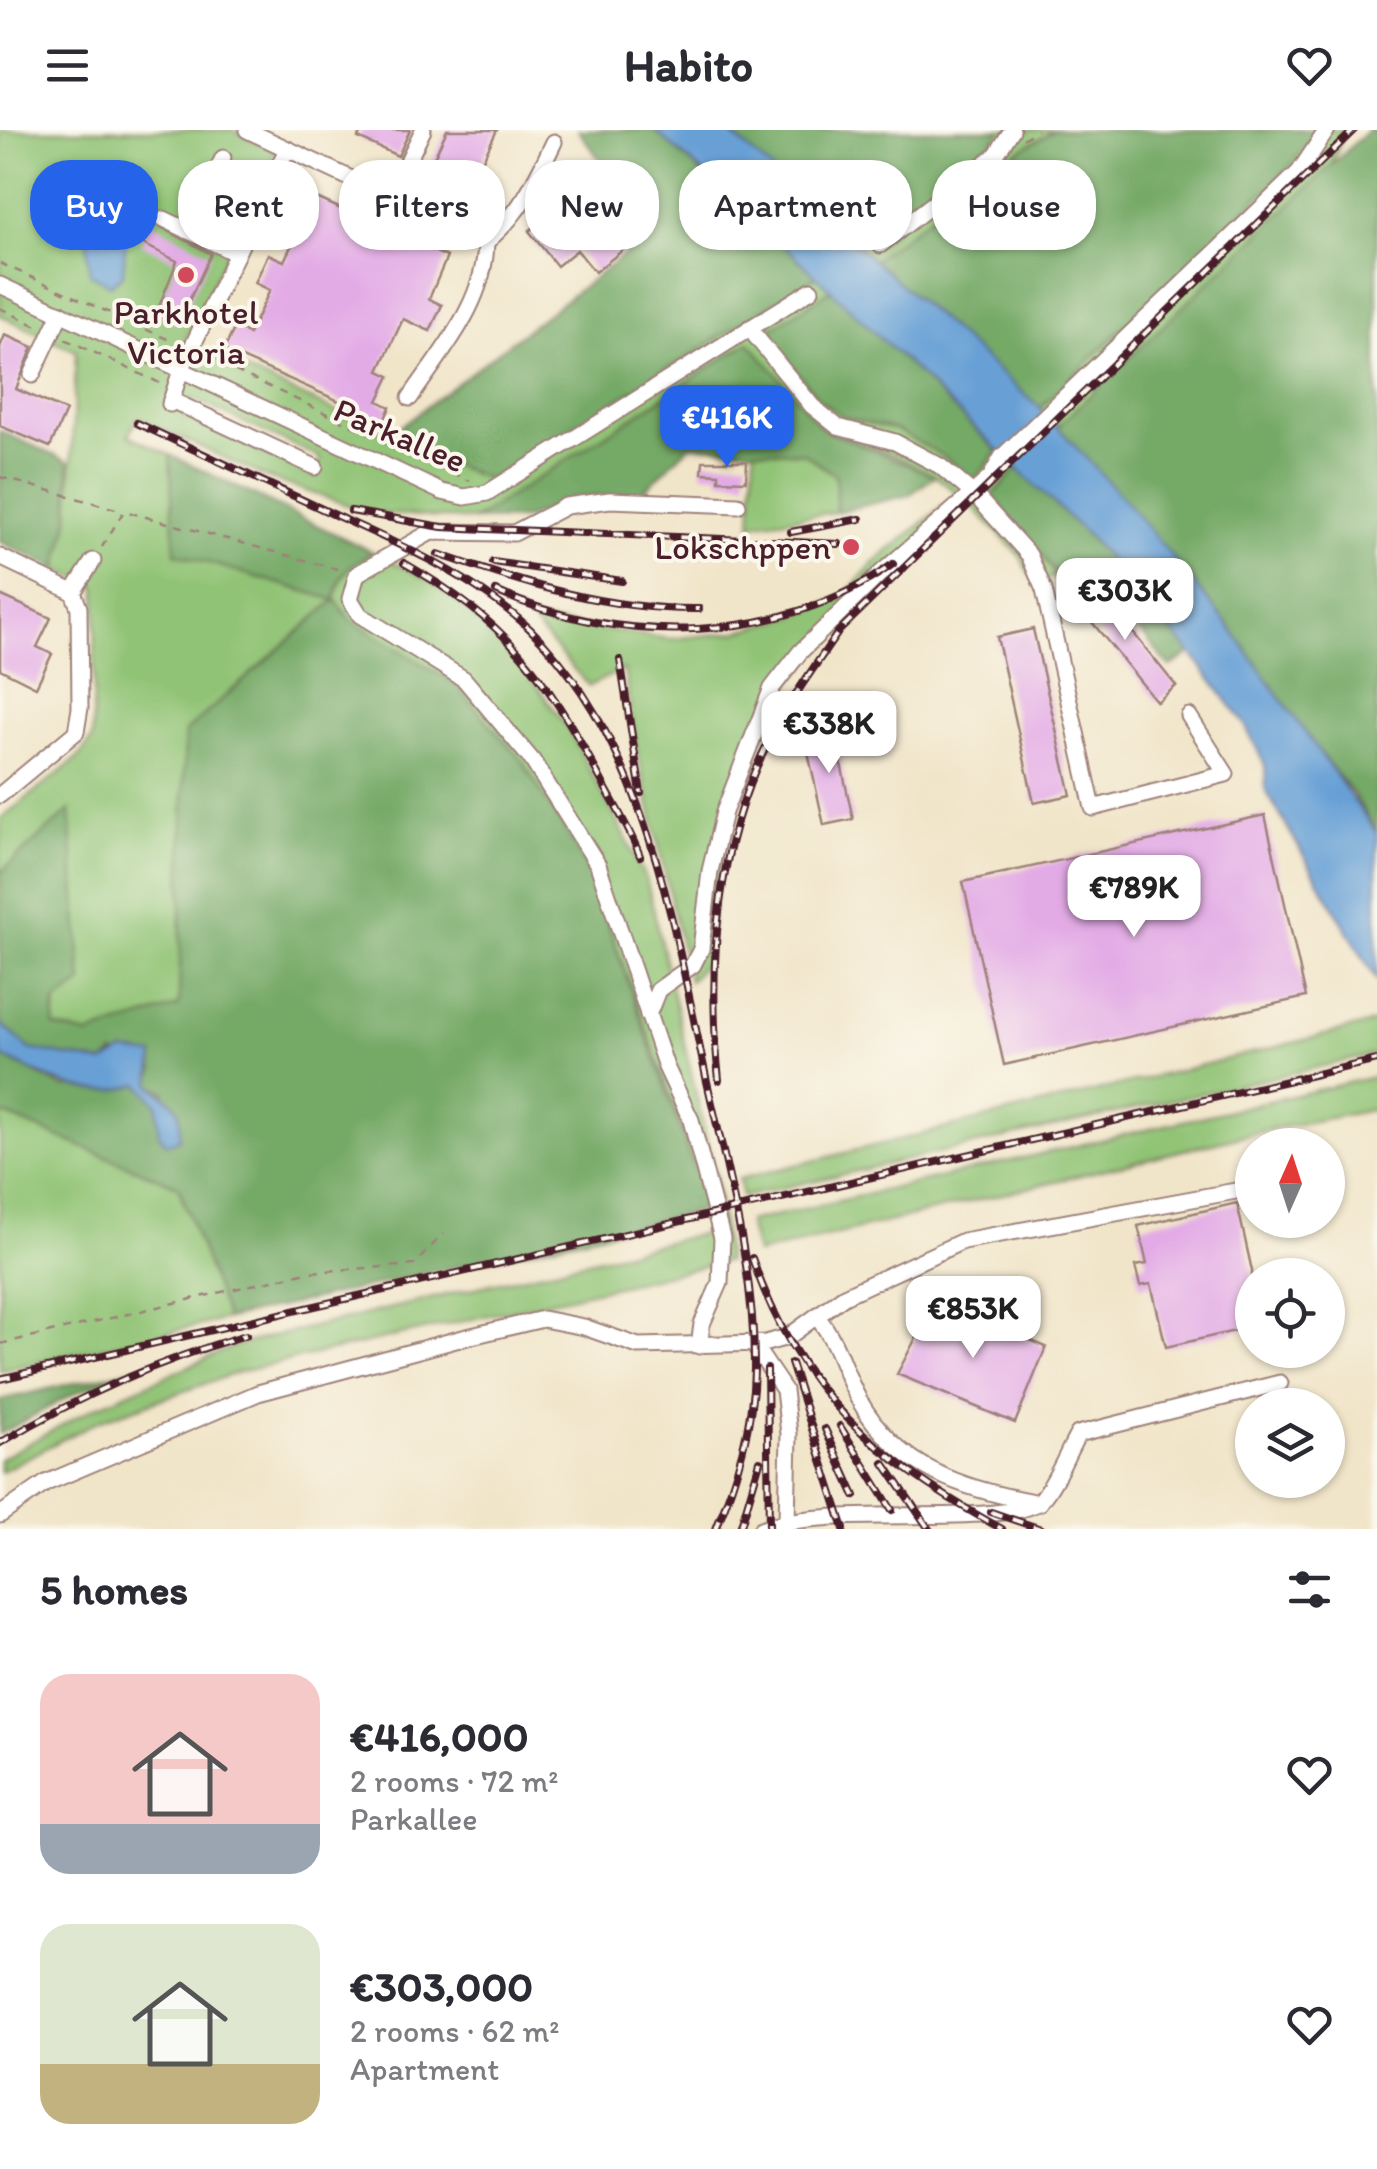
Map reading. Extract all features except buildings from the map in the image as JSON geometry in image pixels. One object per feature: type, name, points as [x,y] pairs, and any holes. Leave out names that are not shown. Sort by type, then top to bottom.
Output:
[{"type":"street","points":[[247,130],[339,174]]},
{"type":"street","points":[[408,160],[423,130]]},
{"type":"street","points":[[912,220],[996,155],[1012,130]]},
{"type":"street","points":[[648,1015],[658,990],[693,965],[700,949],[710,871],[724,812],[772,688],[800,652],[880,574],[974,494],[990,478],[1002,457],[1299,172],[1327,130]]},
{"type":"street","points":[[505,224],[518,212],[554,142]]},
{"type":"street","points":[[287,149],[190,350],[172,398],[315,468]]},
{"type":"street","points":[[164,219],[178,226]]},
{"type":"street","points":[[228,250],[236,254]]},
{"type":"street","points":[[410,398],[477,298],[486,268],[486,250]]},
{"type":"street","name":"Parkallee","points":[[0,285],[442,492],[464,497],[487,492],[811,290]]},
{"type":"street","points":[[32,376],[61,313]]},
{"type":"street","points":[[749,328],[812,406],[838,427],[895,442],[940,466],[974,494],[1029,555],[1044,590],[1092,808],[1226,774],[1189,716]]},
{"type":"street","points":[[700,1346],[702,1324],[720,1283],[722,1238],[691,1120],[648,1015],[598,865],[532,760],[464,680],[360,615],[350,600],[357,574],[431,532],[514,534],[566,506],[610,500],[738,505]]},
{"type":"street","points":[[0,557],[73,592],[79,608],[80,708],[76,732],[0,795]]},
{"type":"street","points":[[73,592],[93,561]]},
{"type":"street","points":[[0,1515],[46,1483],[258,1394],[543,1319],[584,1326],[638,1346],[753,1344],[788,1336],[844,1296],[963,1241],[1235,1191]]},
{"type":"street","points":[[818,1318],[836,1340],[856,1394],[876,1428],[909,1457],[976,1492],[1039,1502]]},
{"type":"street","points":[[753,1344],[784,1390],[789,1434],[787,1522]]},
{"type":"street","points":[[762,1529],[787,1522],[1005,1518],[1039,1502],[1078,1434],[1280,1383]]},
{"type":"path","points":[[0,262],[479,485]]},
{"type":"path","points":[[0,308],[172,398]]},
{"type":"path","points":[[0,477],[357,574]]},
{"type":"path","points":[[93,561],[124,512]]},
{"type":"path","points":[[0,1344],[306,1272],[414,1265],[443,1234]]},
{"type":"green space","points":[[0,130],[232,130],[276,151],[272,160],[178,160],[178,250],[229,250],[184,343],[489,480],[817,276],[831,290],[766,332],[820,401],[844,417],[896,430],[943,456],[974,481],[998,451],[1018,468],[992,496],[1032,538],[1056,578],[1032,578],[1020,556],[969,503],[840,623],[787,687],[742,778],[717,882],[706,962],[689,981],[636,745],[624,669],[589,686],[529,619],[670,639],[736,632],[797,615],[845,596],[876,561],[958,494],[935,476],[893,455],[823,429],[749,342],[474,520],[371,513],[265,477],[138,418],[129,435],[170,455],[176,553],[335,600],[185,732],[179,1006],[88,1035],[54,1027],[70,812],[0,873],[0,819],[77,759],[92,739],[97,587],[57,569],[69,521],[76,351],[0,315]],"holes":[[[193,399],[321,458],[314,476],[184,416]]]},
{"type":"green space","points":[[578,130],[654,130],[687,160],[679,160],[679,250],[788,250],[817,276],[489,480],[387,437],[631,250],[659,250],[659,160],[600,160]]},
{"type":"green space","points":[[727,130],[1000,130],[988,150],[975,160],[932,160],[932,192],[912,207],[912,160],[760,160]]},
{"type":"green space","points":[[1000,130],[1054,130],[1004,160],[975,160],[988,150]]},
{"type":"green space","points":[[1054,130],[1316,130],[1292,164],[1040,408],[872,261],[886,250],[912,250],[912,230],[932,215],[932,250],[1096,250],[1096,160],[1004,160]]},
{"type":"green space","points":[[1316,130],[1346,130],[1330,168],[1057,427],[1040,408],[1292,164]]},
{"type":"green space","points":[[1368,130],[1377,130],[1377,833],[1354,795],[1057,427]]},
{"type":"green space","points":[[932,192],[932,215],[912,230],[912,207]]},
{"type":"green space","points":[[860,250],[886,250],[872,261]]},
{"type":"green space","points":[[831,290],[998,451],[974,481],[943,456],[896,430],[844,417],[820,401],[766,332]]},
{"type":"green space","points":[[749,342],[823,429],[935,476],[909,495],[836,512],[836,476],[804,453],[690,445],[642,493],[573,499],[525,519],[474,520]]},
{"type":"green space","points":[[0,431],[69,462],[69,521],[57,569],[0,542]]},
{"type":"green space","points":[[755,449],[804,453],[836,476],[836,512],[751,524]]},
{"type":"green space","points":[[170,455],[373,552],[346,570],[335,600],[175,553]]},
{"type":"green space","points":[[1018,468],[1087,535],[1191,653],[1170,667],[1096,578],[1073,593],[992,496]]},
{"type":"green space","points":[[373,552],[432,582],[470,613],[529,675],[567,727],[647,882],[715,1176],[727,1261],[239,1372],[98,1421],[0,1472],[0,1459],[93,1408],[237,1345],[713,1231],[680,1122],[588,868],[523,762],[455,684],[352,621],[335,600],[337,590],[347,570]]},
{"type":"green space","points":[[335,600],[352,621],[455,684],[523,762],[588,868],[708,1209],[227,1319],[178,1186],[0,1113],[0,1055],[63,1087],[139,1084],[157,1104],[159,1135],[165,1092],[150,1084],[154,1069],[114,1054],[104,1063],[30,1049],[0,1023],[0,873],[70,810],[82,983],[55,1003],[54,1027],[88,1035],[179,1006],[185,732]]},
{"type":"green space","points":[[1377,1022],[1377,1054],[742,1197],[739,1179]]},
{"type":"green space","points":[[1377,1076],[1377,1109],[1277,1128],[1235,1128],[1235,1138],[756,1254],[748,1222]]},
{"type":"green space","points":[[0,1113],[178,1186],[227,1319],[0,1371]]},
{"type":"green space","points":[[139,1368],[81,1390],[0,1434],[0,1400]]},
{"type":"water","points":[[654,130],[727,130],[761,160],[688,160]]},
{"type":"water","points":[[88,250],[125,250],[123,275],[111,285],[90,274]]},
{"type":"water","points":[[788,250],[862,250],[1040,408],[1123,498],[1231,628],[1377,833],[1377,981],[1266,791],[1265,765],[1244,723],[1191,653],[1087,535]]},
{"type":"water","points":[[0,1023],[30,1049],[103,1063],[125,1051],[154,1055],[151,1084],[178,1110],[179,1139],[166,1144],[159,1135],[157,1104],[139,1084],[102,1091],[84,1089],[1,1056]]},
{"type":"railway","points":[[719,1080],[714,992],[727,860],[753,775],[779,721],[804,682],[839,631],[1354,130]]},
{"type":"railway","points":[[137,423],[462,578],[530,629],[570,676],[603,728],[630,784],[668,904],[732,1191],[750,1297],[754,1369],[751,1410],[731,1490],[716,1529]]},
{"type":"railway","points":[[351,511],[442,527],[839,544]]},
{"type":"railway","points":[[791,532],[860,519]]},
{"type":"railway","points":[[438,554],[534,585],[598,600],[699,609]]},
{"type":"railway","points":[[493,562],[622,581]]},
{"type":"railway","points":[[404,563],[470,606],[519,652],[578,738],[640,856]]},
{"type":"railway","points":[[496,591],[594,622],[698,629],[750,623],[801,610],[849,591],[893,564]]},
{"type":"railway","points":[[620,660],[641,793]]},
{"type":"railway","points":[[0,1379],[1377,1060]]},
{"type":"railway","points":[[752,1258],[794,1349],[819,1386],[849,1419],[918,1477],[1002,1529]]},
{"type":"railway","points":[[0,1443],[120,1381],[246,1335]]},
{"type":"railway","points":[[791,1363],[844,1529]]},
{"type":"railway","points":[[767,1369],[769,1529]]},
{"type":"railway","points":[[840,1426],[892,1510]]},
{"type":"railway","points":[[825,1429],[855,1496]]},
{"type":"railway","points":[[740,1529],[760,1461]]},
{"type":"railway","points":[[884,1463],[929,1529]]},
{"type":"railway","points":[[991,1512],[1041,1529]]},
{"type":"place","name":"Parkhotel Victoria","points":[[186,275]]},
{"type":"place","name":"Lokschppen","points":[[851,547]]}]
